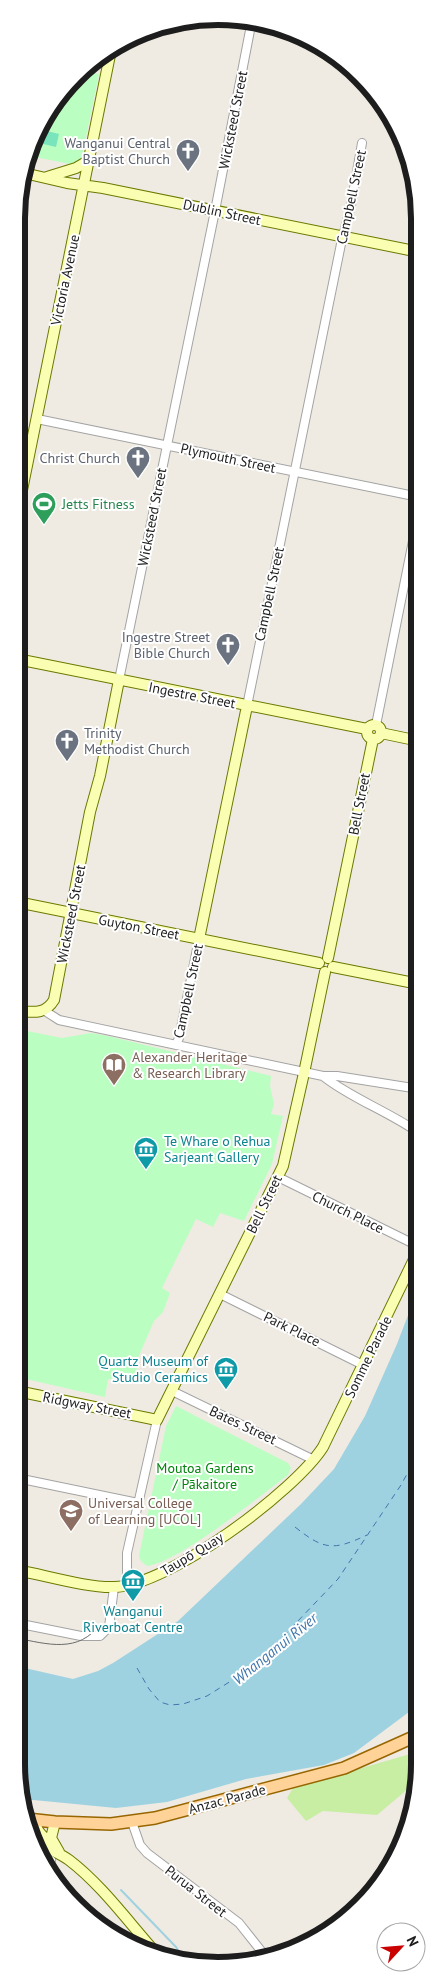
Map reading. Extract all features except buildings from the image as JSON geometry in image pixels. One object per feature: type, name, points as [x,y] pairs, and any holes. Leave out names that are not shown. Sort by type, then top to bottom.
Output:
[{"type":"main road","name":"Anzac Parade","points":[[34,1820],[111,1824],[155,1818],[344,1768],[411,1738]]},
{"type":"street","name":"Wicksteed Street","points":[[45,1011],[54,1000],[166,445],[216,210],[250,28]]},
{"type":"street","name":"Victoria Avenue","points":[[25,476],[109,59]]},
{"type":"street","name":"Campbell Street","points":[[176,1045],[179,1038],[362,143]]},
{"type":"street","points":[[46,177],[76,168],[88,162]]},
{"type":"street","name":"Dublin Street","points":[[30,174],[411,250]]},
{"type":"street","name":"Plymouth Street","points":[[37,419],[411,495]]},
{"type":"street","name":"Bell Street","points":[[157,1420],[278,1177],[286,1153],[411,550]]},
{"type":"street","name":"Ingestre Street","points":[[25,660],[411,738]]},
{"type":"street","name":"Guyton Street","points":[[25,904],[411,982]]},
{"type":"street","points":[[25,1011],[45,1011],[59,1020],[323,1076],[337,1076],[411,1088]]},
{"type":"street","points":[[323,1076],[335,1086],[411,1127]]},
{"type":"street","name":"Church Place","points":[[278,1177],[411,1243]]},
{"type":"street","name":"Somme Parade","points":[[314,1460],[327,1441],[411,1266]]},
{"type":"street","name":"Park Place","points":[[220,1294],[363,1365]]},
{"type":"street","name":"Bates Street","points":[[172,1391],[314,1460]]},
{"type":"street","name":"Ridgway Street","points":[[25,1393],[157,1420]]},
{"type":"street","points":[[130,1585],[126,1559],[157,1420]]},
{"type":"street","name":"Taupō Quay","points":[[25,1572],[99,1586],[130,1585],[175,1567],[211,1544],[282,1491],[314,1460]]},
{"type":"street","points":[[25,1480],[138,1503]]},
{"type":"street","points":[[25,1624],[81,1636],[100,1636],[109,1627],[114,1587]]},
{"type":"street","points":[[51,1860],[51,1838],[55,1822]]},
{"type":"street","name":"Purua Street","points":[[132,1822],[140,1845],[147,1853],[239,1923],[262,1952]]},
{"type":"street","points":[[35,1826],[50,1850],[91,1880],[146,1943]]},
{"type":"green space","points":[[92,73],[99,74],[80,166],[35,157],[51,121],[73,91]]},
{"type":"green space","points":[[46,131],[59,134],[56,147],[40,143]]},
{"type":"green space","points":[[25,1031],[62,1038],[91,1033],[108,1036],[271,1076],[270,1086],[274,1104],[271,1114],[283,1116],[272,1164],[244,1221],[220,1213],[213,1227],[196,1219],[162,1288],[170,1293],[163,1312],[154,1321],[138,1358],[135,1382],[128,1383],[108,1379],[105,1397],[25,1379]]},
{"type":"green space","name":"Moutoa Gardens / Pākaitore","points":[[176,1406],[288,1463],[291,1468],[288,1475],[219,1527],[178,1553],[161,1562],[147,1566],[141,1561],[139,1556],[166,1426]]},
{"type":"green space","points":[[411,1754],[409,1788],[377,1815],[323,1811],[306,1821],[287,1798],[293,1788]]},
{"type":"water","name":"Whanganui River","points":[[411,1307],[411,1710],[354,1753],[324,1765],[246,1779],[167,1802],[116,1808],[29,1800],[25,1777],[25,1668],[73,1679],[98,1671],[113,1663],[178,1621],[301,1504],[334,1469],[365,1416]]},
{"type":"waterway","points":[[121,1890],[180,1953]]},
{"type":"ferry route","points":[[137,1668],[149,1689],[160,1702],[170,1705],[183,1704],[207,1696],[255,1666],[338,1579],[401,1485],[411,1467]]},
{"type":"ferry route","points":[[295,1527],[305,1535],[329,1546],[345,1544],[367,1535]]},
{"type":"tram line","points":[[25,1640],[62,1645],[72,1643],[82,1640],[100,1624]]},
{"type":"place","name":"Wanganui Central Baptist Church","points":[[188,172]]},
{"type":"place","name":"Christ Church","points":[[138,479]]},
{"type":"place","name":"Jetts Fitness","points":[[44,525]]},
{"type":"place","name":"Ingestre Street Bible Church","points":[[228,666]]},
{"type":"place","name":"Trinity Methodist Church","points":[[67,762]]},
{"type":"place","name":"Alexander Heritage & Research Library","points":[[114,1086]]},
{"type":"place","name":"Te Whare o Rehua Sarjeant Gallery","points":[[146,1170]]},
{"type":"place","name":"Quartz Museum of Studio Ceramics","points":[[226,1390]]},
{"type":"place","name":"Universal College of Learning [UCOL]","points":[[71,1532]]},
{"type":"place","name":"Wanganui Riverboat Centre","points":[[133,1602]]}]
